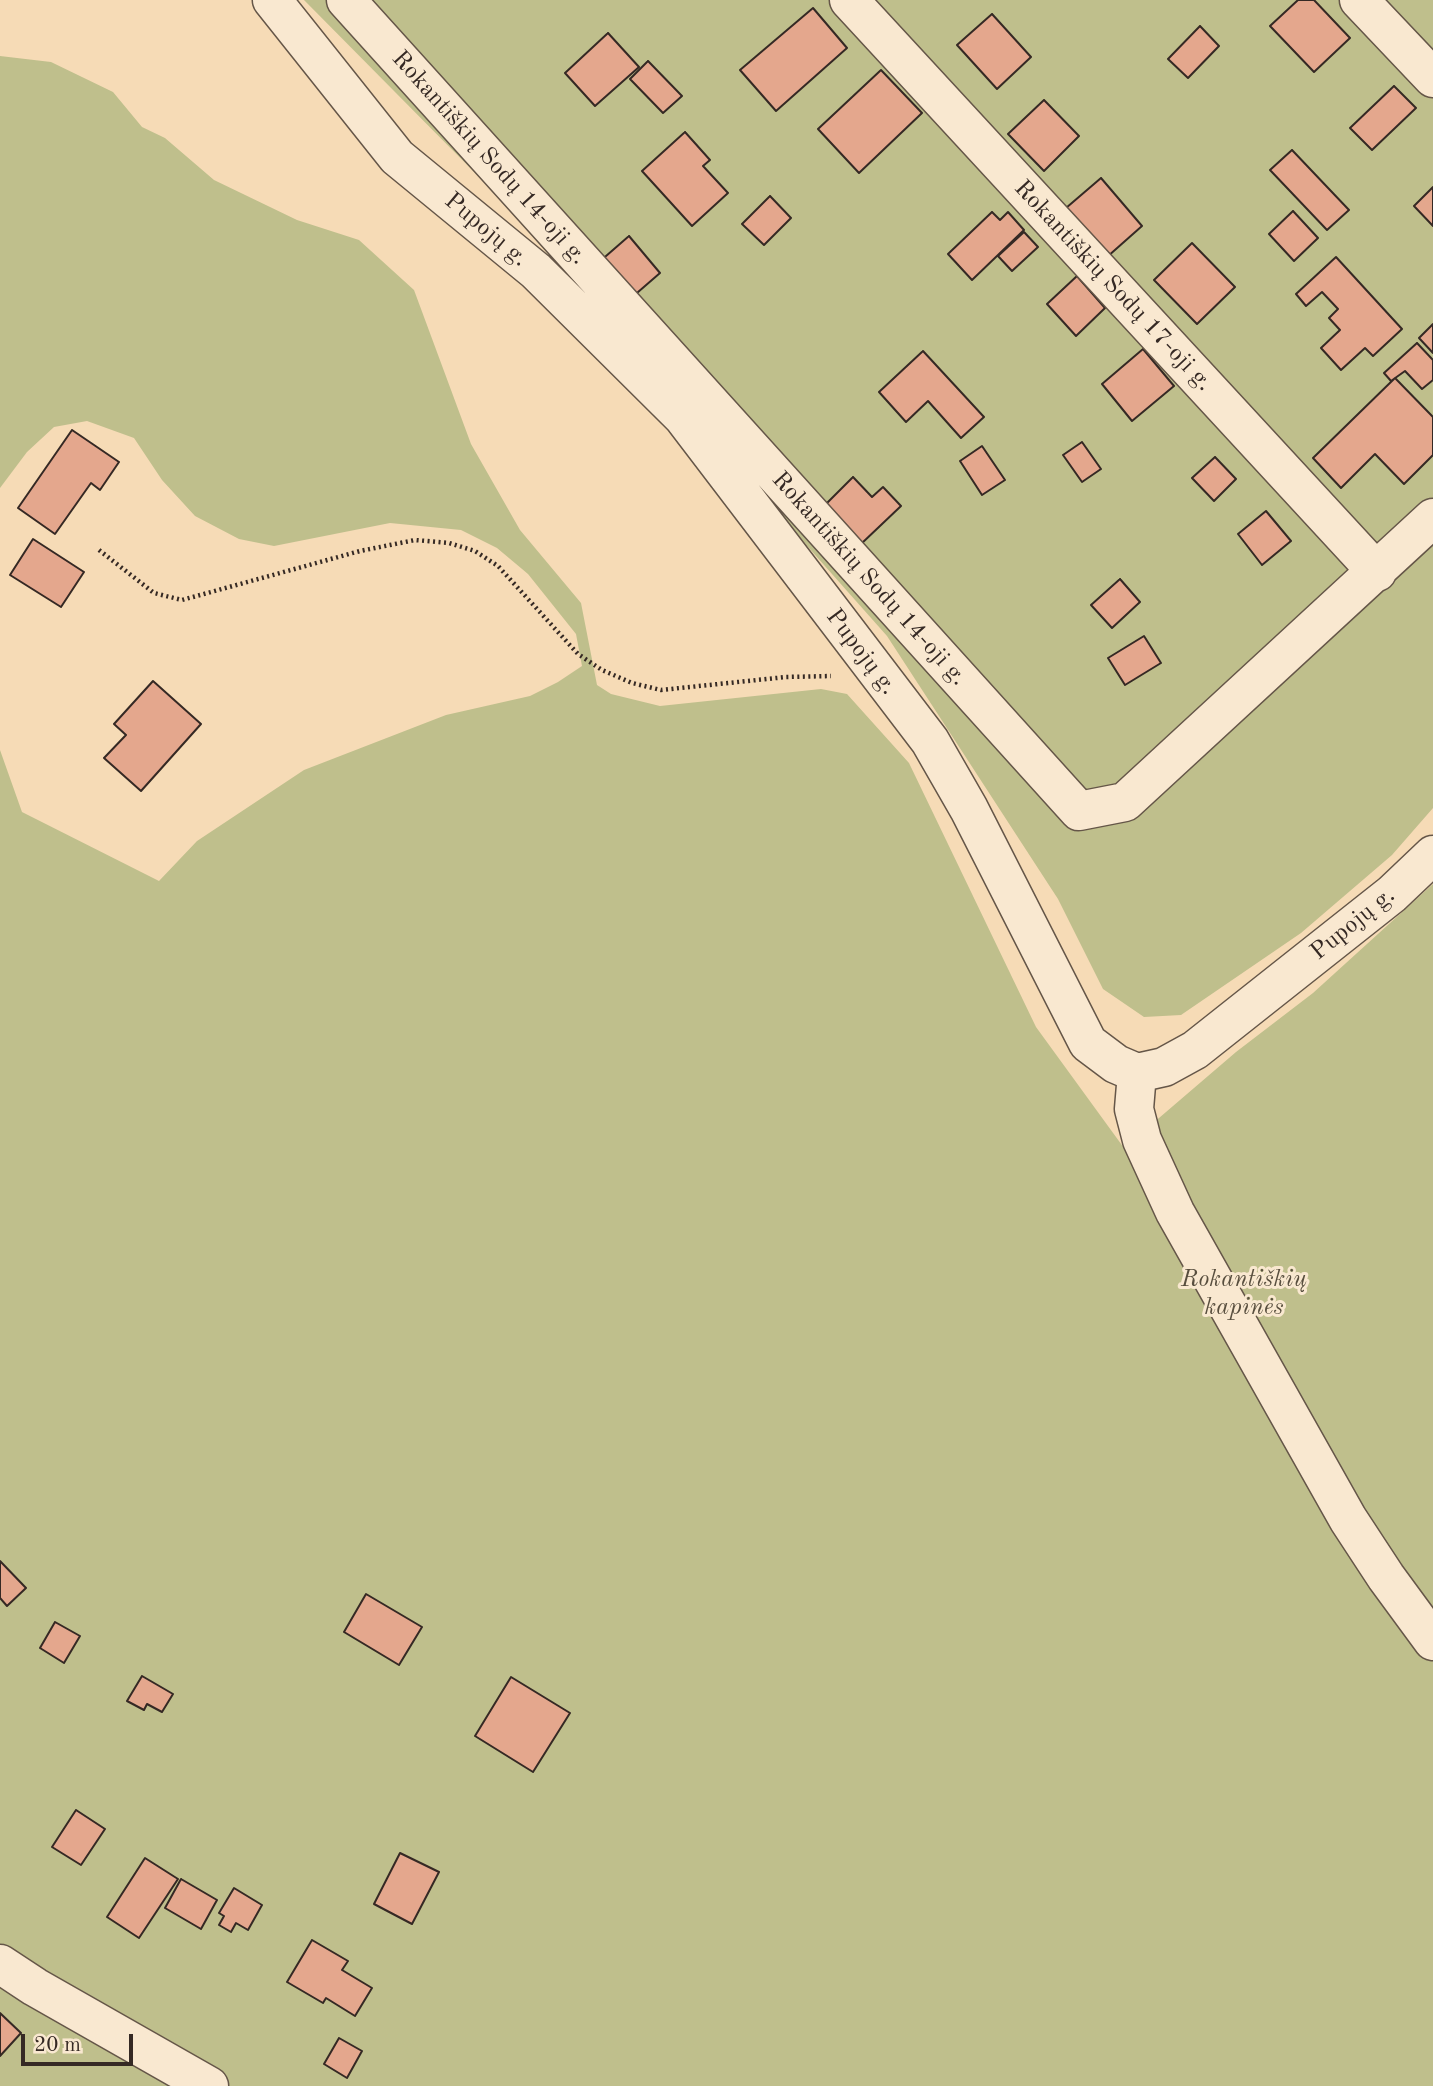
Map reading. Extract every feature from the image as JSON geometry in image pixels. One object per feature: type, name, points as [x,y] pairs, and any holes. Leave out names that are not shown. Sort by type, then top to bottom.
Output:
[{"type":"street","name":"Pupojų g.","points":[[272,0],[397,157],[536,271],[683,418],[930,741],[969,809],[1088,1043],[1116,1064],[1137,1073],[1164,1067],[1195,1050],[1392,894],[1433,855]]},
{"type":"street","name":"Rokantiškių Sodų 14-oji g.","points":[[346,0],[1079,811],[1125,802],[1433,518]]},
{"type":"street","name":"Rokantiškių Sodų 17-oji g.","points":[[849,0],[1377,572]]},
{"type":"street","points":[[1359,0],[1433,78]]},
{"type":"street","points":[[1137,1073],[1134,1109],[1142,1140],[1175,1212],[1348,1519],[1433,1641]]},
{"type":"street","points":[[0,1964],[35,1987],[209,2086]]},
{"type":"path","points":[[99,550],[154,593],[182,600],[360,551],[415,540],[449,543],[475,551],[498,566],[578,654],[602,670],[632,683],[661,690],[786,677],[853,675],[871,664]]},
{"type":"green space","points":[[304,0],[1433,0],[1433,808],[1392,855],[1301,933],[1181,1015],[1144,1017],[1103,989],[1058,899],[887,636],[486,184]]},
{"type":"green space","name":"Rokantiškių kapinės","points":[[0,56],[51,62],[113,92],[142,127],[165,138],[214,180],[297,220],[359,240],[414,290],[471,444],[520,530],[581,603],[597,685],[611,694],[660,706],[821,689],[847,694],[909,763],[1036,1027],[1124,1148],[1236,1052],[1313,993],[1433,884],[1433,2086],[0,2086],[0,750],[22,812],[159,881],[197,841],[304,770],[446,715],[530,696],[582,666],[576,634],[528,574],[497,548],[461,530],[390,523],[274,546],[239,539],[195,516],[162,480],[134,438],[87,421],[54,427],[27,452],[0,488]]},
{"type":"building","points":[[1298,0],[1314,0],[1350,38],[1314,72],[1270,26]]},
{"type":"building","points":[[813,8],[847,48],[776,111],[740,70]]},
{"type":"building","points":[[992,14],[1031,57],[997,89],[957,45]]},
{"type":"building","points":[[1200,26],[1219,46],[1188,78],[1168,59]]},
{"type":"building","points":[[608,33],[639,67],[595,106],[565,73]]},
{"type":"building","points":[[648,61],[682,96],[663,113],[630,79]]},
{"type":"building","points":[[881,70],[922,113],[859,173],[818,129]]},
{"type":"building","points":[[1394,86],[1416,108],[1372,150],[1350,128]]},
{"type":"building","points":[[1044,100],[1079,136],[1044,171],[1008,134]]},
{"type":"building","points":[[685,132],[710,160],[703,166],[728,193],[692,226],[642,171]]},
{"type":"building","points":[[1292,150],[1349,210],[1327,230],[1270,170]]},
{"type":"building","points":[[1101,178],[1142,226],[1107,257],[1066,208]]},
{"type":"building","points":[[1433,187],[1433,226],[1414,206]]},
{"type":"building","points":[[770,196],[791,218],[764,245],[742,224]]},
{"type":"building","points":[[1293,211],[1318,238],[1294,261],[1269,234]]},
{"type":"building","points":[[992,212],[1000,220],[1008,212],[1024,230],[972,280],[948,254]]},
{"type":"building","points":[[1024,232],[1038,247],[1012,271],[998,256]]},
{"type":"building","points":[[629,236],[660,273],[630,299],[598,263]]},
{"type":"building","points":[[1192,243],[1235,287],[1197,324],[1154,280]]},
{"type":"building","points":[[1336,257],[1402,329],[1373,356],[1365,348],[1341,370],[1321,348],[1340,330],[1329,318],[1338,309],[1322,292],[1306,306],[1296,294]]},
{"type":"building","points":[[1077,276],[1105,308],[1076,336],[1047,304]]},
{"type":"building","points":[[1433,324],[1433,353],[1419,338]]},
{"type":"building","points":[[1417,343],[1433,360],[1433,380],[1422,389],[1405,371],[1391,381],[1384,373]]},
{"type":"building","points":[[1143,349],[1174,386],[1132,421],[1102,384]]},
{"type":"building","points":[[923,351],[984,417],[961,438],[928,401],[906,422],[879,392]]},
{"type":"building","points":[[1395,378],[1433,417],[1433,455],[1404,484],[1375,454],[1341,488],[1313,458]]},
{"type":"building","points":[[72,430],[119,462],[100,490],[91,483],[55,534],[18,508]]},
{"type":"building","points":[[1082,442],[1101,469],[1082,482],[1063,455]]},
{"type":"building","points":[[982,446],[1005,480],[982,495],[960,461]]},
{"type":"building","points":[[1215,457],[1236,479],[1214,501],[1192,478]]},
{"type":"building","points":[[853,477],[872,497],[883,487],[901,506],[861,544],[824,506]]},
{"type":"building","points":[[1266,511],[1291,541],[1262,565],[1238,534]]},
{"type":"building","points":[[33,539],[84,572],[61,607],[10,575]]},
{"type":"building","points":[[1120,579],[1140,602],[1112,628],[1091,605]]},
{"type":"building","points":[[1144,636],[1161,663],[1125,685],[1108,658]]},
{"type":"building","points":[[153,681],[201,724],[141,791],[104,758],[126,735],[114,724]]},
{"type":"building","points":[[0,1561],[26,1588],[7,1606],[0,1598]]},
{"type":"building","points":[[366,1594],[422,1627],[399,1665],[344,1632]]},
{"type":"building","points":[[55,1622],[80,1636],[64,1663],[40,1648]]},
{"type":"building","points":[[142,1676],[173,1694],[162,1712],[147,1704],[144,1710],[127,1701]]},
{"type":"building","points":[[511,1677],[570,1713],[533,1772],[475,1736]]},
{"type":"building","points":[[76,1810],[105,1829],[81,1865],[52,1847]]},
{"type":"building","points":[[400,1853],[439,1872],[412,1924],[374,1904]]},
{"type":"building","points":[[145,1858],[178,1879],[139,1938],[107,1917]]},
{"type":"building","points":[[181,1879],[217,1900],[201,1929],[165,1908]]},
{"type":"building","points":[[234,1888],[262,1905],[248,1930],[236,1923],[231,1932],[219,1925],[224,1916],[219,1913]]},
{"type":"building","points":[[312,1940],[348,1961],[342,1970],[372,1988],[355,2016],[326,1998],[323,2003],[287,1982]]},
{"type":"building","points":[[0,2013],[21,2033],[0,2056]]},
{"type":"building","points":[[339,2038],[362,2051],[347,2078],[324,2064]]}]
